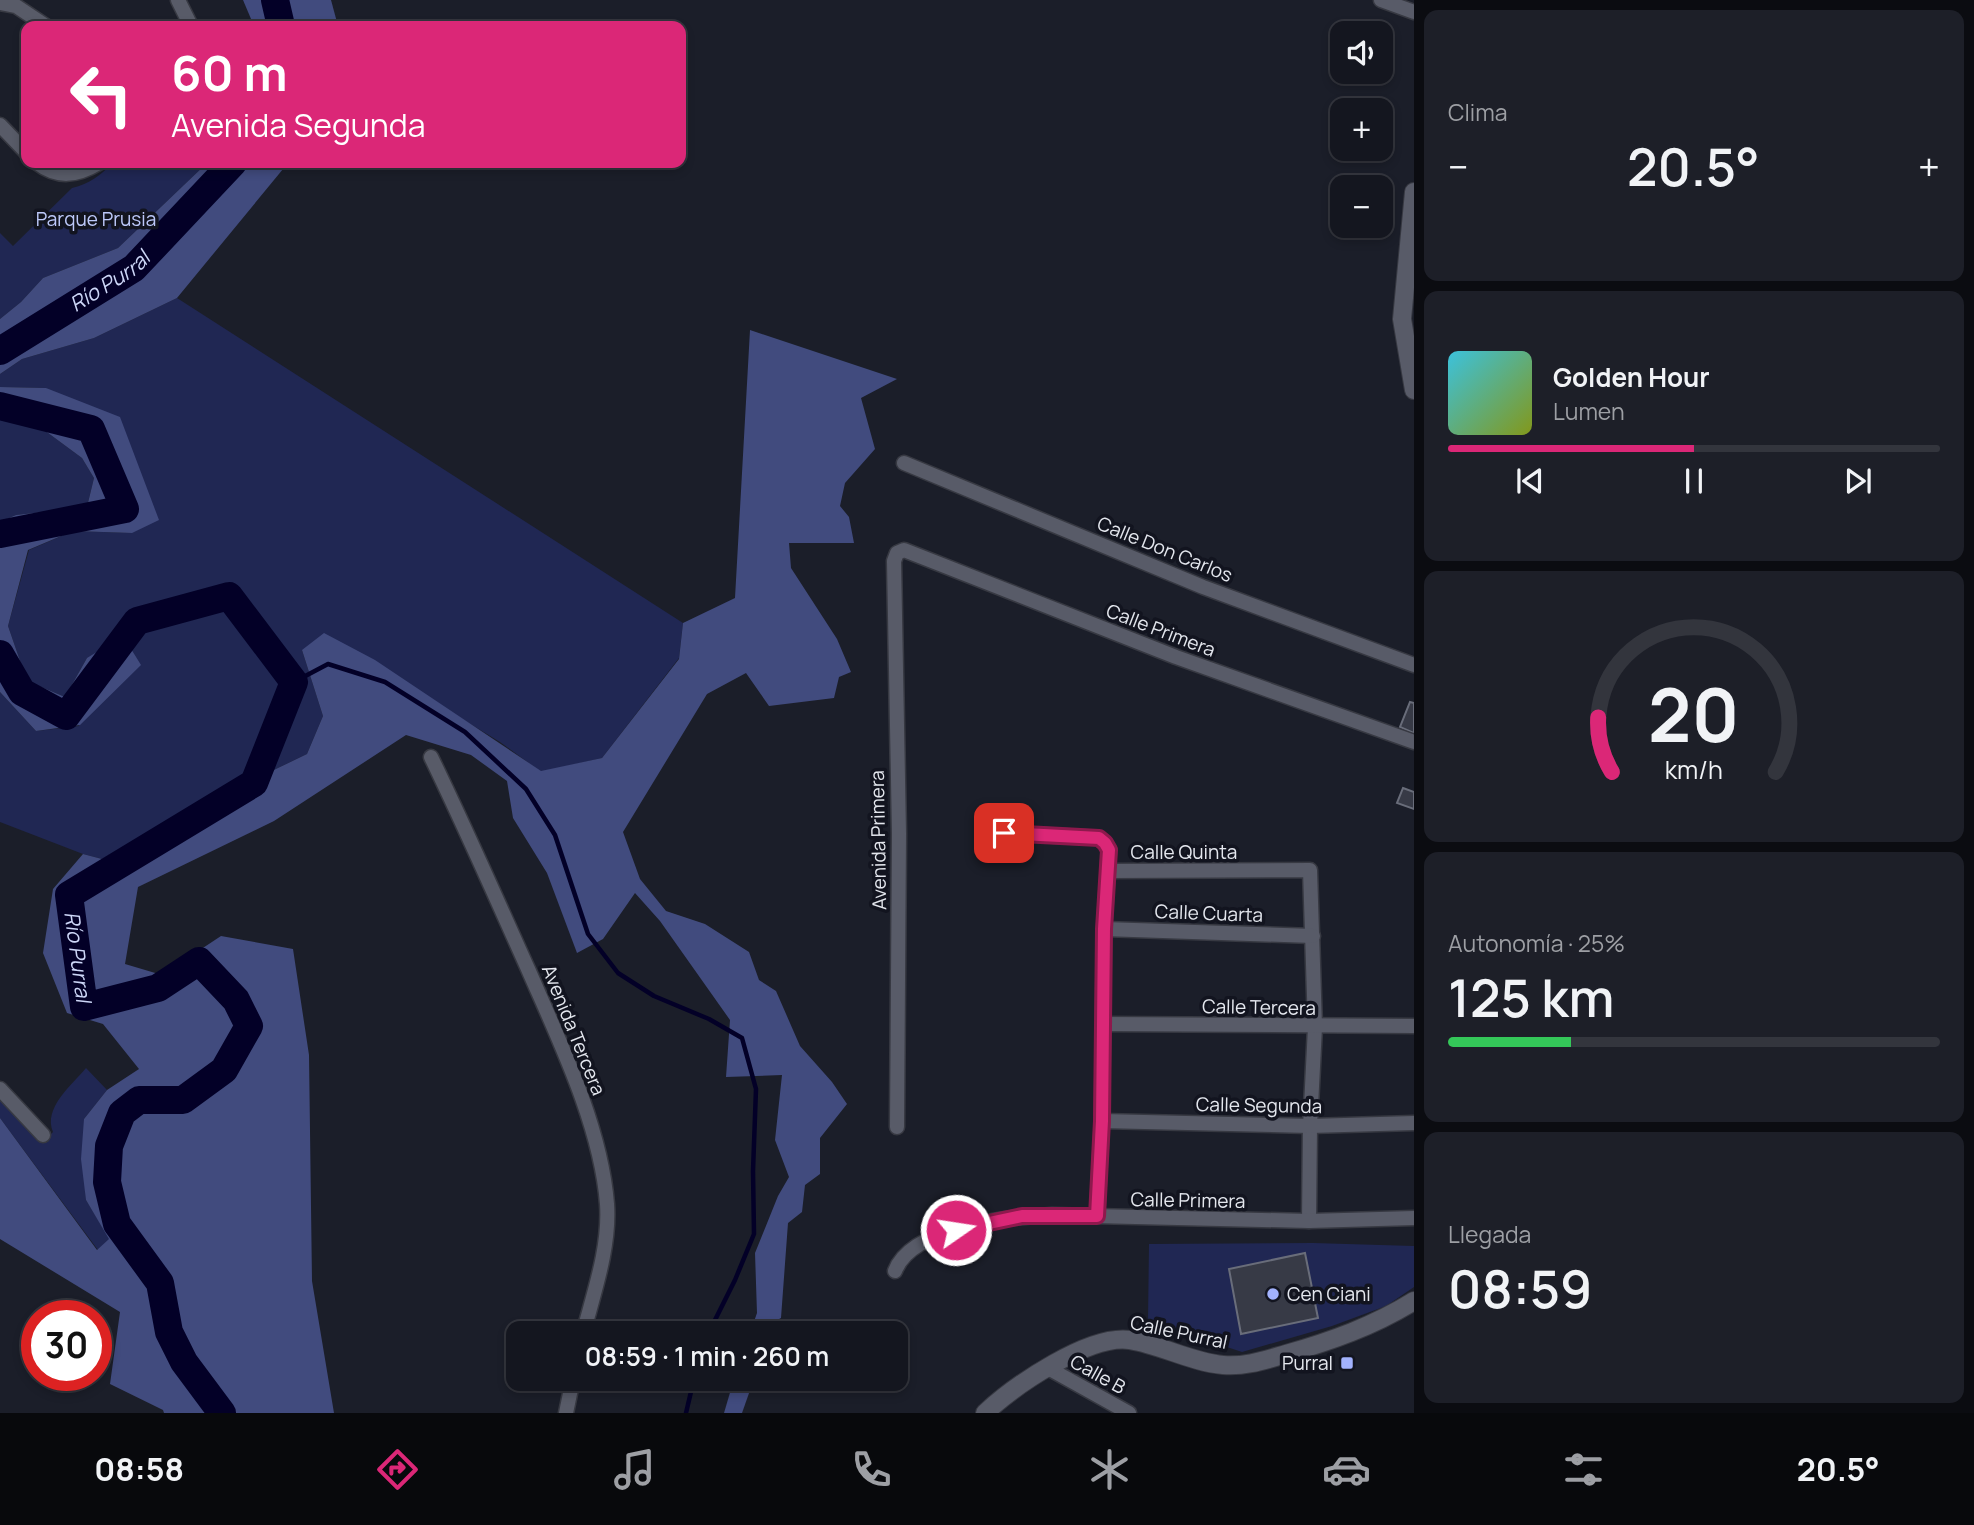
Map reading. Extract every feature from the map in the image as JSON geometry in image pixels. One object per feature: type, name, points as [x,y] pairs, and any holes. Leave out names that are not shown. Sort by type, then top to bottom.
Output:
[{"type":"street","points":[[178,0],[188,21]]},
{"type":"street","points":[[1381,0],[1414,12]]},
{"type":"street","points":[[0,3],[16,6],[38,21]]},
{"type":"street","points":[[0,125],[21,147]]},
{"type":"street","points":[[47,168],[58,174],[71,175],[91,168]]},
{"type":"street","points":[[1414,192],[1402,319],[1414,390]]},
{"type":"street","name":"Calle Don Carlos","points":[[904,463],[1203,587],[1414,664]]},
{"type":"street","name":"Calle Primera","points":[[897,553],[904,550],[1176,657],[1414,742]]},
{"type":"street","name":"Avenida Primera","points":[[897,553],[894,561],[899,834],[897,1127]]},
{"type":"street","name":"Avenida Tercera","points":[[430,757],[467,831],[552,1025],[589,1122],[604,1180],[607,1230],[586,1321]]},
{"type":"street","name":"Calle Quinta","points":[[1004,833],[1099,838],[1109,850],[1108,871],[1310,870],[1313,936]]},
{"type":"street","points":[[1097,1216],[1102,1121],[1104,929],[1108,871]]},
{"type":"street","name":"Calle Cuarta","points":[[1104,929],[1313,936]]},
{"type":"street","points":[[1309,1221],[1315,1027],[1313,936]]},
{"type":"street","name":"Calle Tercera","points":[[1103,1024],[1414,1026]]},
{"type":"street","points":[[0,1088],[43,1135]]},
{"type":"street","name":"Calle Segunda","points":[[1102,1121],[1310,1126],[1414,1124]]},
{"type":"street","name":"Calle Primera","points":[[895,1271],[908,1251],[924,1241],[971,1226],[1022,1216],[1309,1221],[1414,1219]]},
{"type":"street","name":"Calle Purral","points":[[985,1413],[1079,1349],[1101,1342],[1127,1339],[1223,1365],[1252,1364],[1341,1337],[1388,1318],[1414,1301]]},
{"type":"street","name":"Calle B","points":[[1048,1368],[1129,1413]]},
{"type":"street","points":[[566,1413],[571,1391]]},
{"type":"green space","name":"Parque Prusia","points":[[107,168],[202,168],[118,248],[43,278],[21,302],[0,319],[0,233],[13,246],[72,188],[94,178]]},
{"type":"green space","points":[[177,298],[683,623],[679,658],[602,758],[541,772],[500,742],[444,708],[302,650],[323,716],[307,754],[162,824],[102,859],[0,822],[0,692],[36,731],[79,726],[87,658],[65,697],[27,681],[8,626],[29,550],[73,531],[132,533],[46,388],[0,387],[0,374],[22,359],[94,338]]},
{"type":"green space","points":[[0,419],[40,427],[82,458],[94,478],[87,507],[16,515],[0,522]]},
{"type":"green space","points":[[86,1068],[107,1090],[84,1119],[86,1200],[110,1239],[98,1250],[0,1118],[0,1098],[42,1143],[53,1132],[51,1123],[55,1106]]},
{"type":"green space","points":[[1313,1243],[1414,1246],[1414,1287],[1386,1306],[1332,1326],[1242,1352],[1148,1321],[1149,1244]],"holes":[[[1305,1254],[1318,1318],[1242,1334],[1230,1269]]]},
{"type":"shaded area","points":[[243,0],[331,0],[337,21],[252,21]]},
{"type":"shaded area","points":[[202,168],[284,168],[177,298],[94,338],[22,359],[0,374],[0,319],[21,302],[43,278],[118,248]]},
{"type":"shaded area","points":[[750,330],[897,379],[861,398],[875,449],[845,483],[840,506],[849,517],[854,543],[789,543],[791,568],[837,639],[851,672],[839,677],[834,698],[769,706],[746,673],[707,694],[623,832],[640,879],[666,911],[705,924],[749,952],[759,980],[776,991],[800,1046],[832,1082],[847,1104],[820,1138],[820,1174],[805,1185],[802,1212],[788,1223],[781,1318],[775,1321],[754,1321],[757,1313],[755,1253],[778,1196],[789,1177],[775,1140],[782,1075],[726,1077],[730,1020],[660,921],[635,893],[603,939],[577,953],[547,873],[513,818],[507,781],[471,755],[406,735],[274,821],[138,887],[125,964],[162,975],[221,936],[293,949],[309,1055],[312,1281],[334,1413],[164,1413],[163,1410],[112,1385],[120,1312],[112,1307],[112,1300],[100,1300],[0,1239],[0,1118],[97,1250],[109,1239],[86,1200],[81,1159],[84,1119],[107,1090],[139,1069],[103,1024],[67,1013],[43,953],[53,889],[83,854],[102,859],[162,824],[307,754],[323,716],[302,650],[324,633],[375,660],[541,771],[602,758],[679,659],[683,623],[735,598]]},
{"type":"shaded area","points":[[0,387],[46,388],[120,417],[159,520],[132,533],[73,531],[28,550],[8,626],[27,681],[65,697],[87,658],[123,636],[141,665],[80,725],[36,731],[0,692],[0,522],[16,515],[87,507],[94,478],[82,458],[40,427],[0,419]]},
{"type":"shaded area","points":[[730,1391],[750,1391],[742,1413],[724,1413]]},
{"type":"building","points":[[1410,702],[1414,703],[1414,733],[1400,727]]},
{"type":"building","points":[[1403,788],[1414,792],[1414,809],[1397,803]]},
{"type":"building","name":"Cen Ciani","points":[[1305,1253],[1318,1318],[1241,1334],[1229,1269]]},
{"type":"waterway","name":"Río Purral","points":[[275,0],[280,21]]},
{"type":"waterway","name":"Río Purral","points":[[0,351],[134,268],[228,168]]},
{"type":"waterway","name":"Río Purral","points":[[0,406],[91,429],[125,509],[0,534]]},
{"type":"waterway","name":"Río Purral","points":[[0,654],[22,692],[66,716],[137,621],[229,596],[294,682],[254,783],[69,895],[84,1007],[158,988],[199,961],[236,1000],[249,1026],[224,1070],[183,1100],[139,1100],[122,1113],[109,1146],[107,1182],[117,1224],[160,1283],[169,1332],[184,1362],[222,1413]]},
{"type":"waterway","points":[[294,682],[328,664],[385,682],[465,732],[526,789],[555,835],[588,934],[618,973],[654,996],[709,1019],[742,1038],[756,1089],[754,1234],[714,1321]]},
{"type":"waterway","points":[[686,1413],[691,1391]]},
{"type":"place","name":"Cen Ciani","points":[[1273,1294]]},
{"type":"place","name":"Purral","points":[[1347,1363]]},
{"type":"route","points":[[956,1230],[1022,1216],[1097,1216],[1102,1121],[1104,929],[1109,850],[1099,838],[1004,833]]}]
